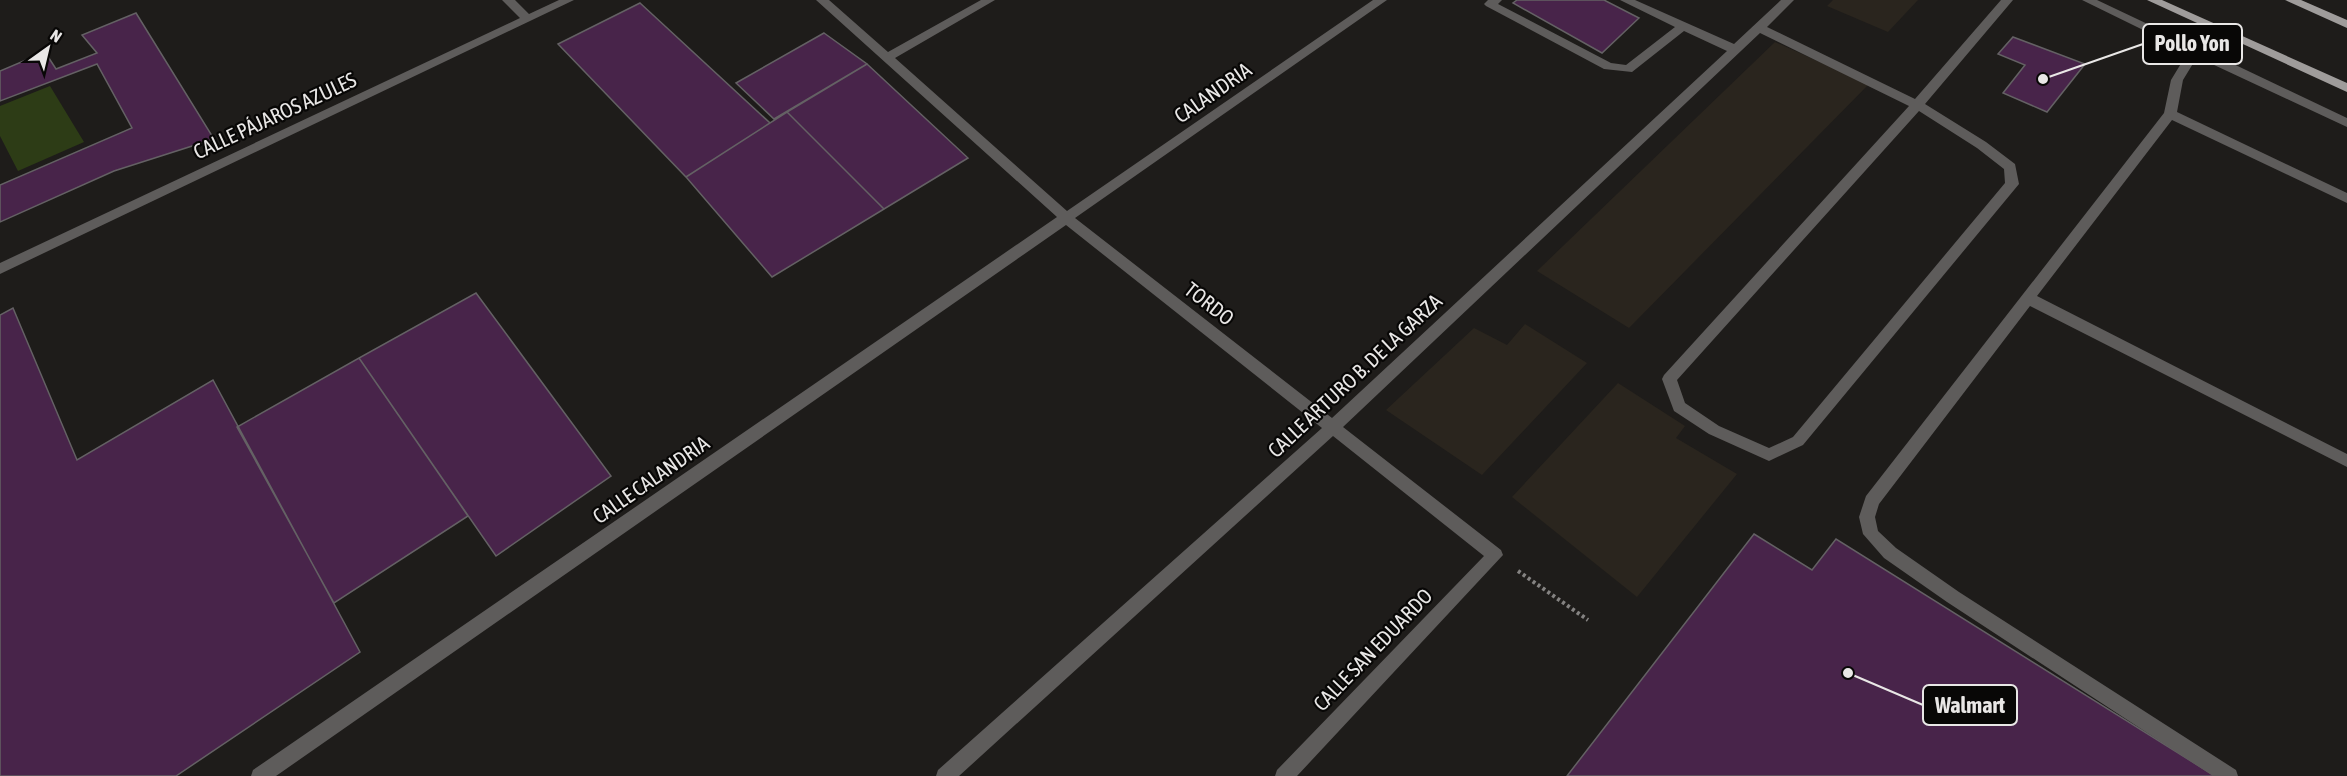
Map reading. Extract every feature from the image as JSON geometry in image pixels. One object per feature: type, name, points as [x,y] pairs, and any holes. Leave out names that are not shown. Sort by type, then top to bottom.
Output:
[{"type":"main road","points":[[2152,0],[2347,88]]},
{"type":"main road","points":[[2291,0],[2347,24]]},
{"type":"street","points":[[508,0],[527,18]]},
{"type":"street","name":"CALLE PÁJAROS AZULES","points":[[0,269],[568,0]]},
{"type":"street","name":"TORDO","points":[[822,0],[1066,218],[1495,555]]},
{"type":"street","points":[[888,57],[989,0]]},
{"type":"street","name":"CALANDRIA","points":[[1066,218],[1381,0]]},
{"type":"street","points":[[1496,0],[1490,4],[1608,66],[1628,69],[1683,26]]},
{"type":"street","points":[[1626,0],[1736,50]]},
{"type":"street","name":"CALLE ARTURO B. DE LA GARZA","points":[[945,776],[1332,428],[1788,0]]},
{"type":"street","points":[[1760,28],[1918,104],[1994,153],[2010,167],[2012,184],[1798,441],[1769,454],[1714,430],[1679,407],[1669,379],[1918,104],[2007,0]]},
{"type":"street","points":[[2088,0],[2347,123]]},
{"type":"street","points":[[2222,32],[2195,51],[2177,80],[2170,114],[2030,299],[1872,501],[1867,516],[1871,534],[1890,553],[1953,597],[2229,776]]},
{"type":"street","points":[[2170,114],[2347,198]]},
{"type":"street","name":"CALLE CALANDRIA","points":[[260,776],[1066,218]]},
{"type":"street","points":[[2030,299],[2347,461]]},
{"type":"street","name":"CALLE SAN EDUARDO","points":[[1284,776],[1495,555]]},
{"type":"path","points":[[1495,555],[1588,620]]},
{"type":"shaded area","points":[[1833,0],[1918,0],[1888,32],[1827,6]]},
{"type":"shaded area","points":[[1775,42],[1869,84],[1629,328],[1537,271]]},
{"type":"shaded area","points":[[1525,324],[1587,363],[1482,475],[1386,410],[1474,328],[1507,345]]},
{"type":"shaded area","points":[[1618,383],[1685,426],[1676,438],[1737,474],[1637,597],[1512,497]]},
{"type":"green space","points":[[50,86],[84,142],[18,171],[0,136],[0,106]]},
{"type":"building","points":[[1517,0],[1604,0],[1639,18],[1602,53],[1513,3]]},
{"type":"building","points":[[640,3],[770,123],[686,177],[558,44]]},
{"type":"building","points":[[136,13],[214,139],[114,171],[0,222],[0,185],[132,128],[97,64],[0,101],[0,71],[45,52],[56,69],[97,53],[82,35]]},
{"type":"building","points":[[824,33],[867,64],[774,119],[736,83]]},
{"type":"building","points":[[2013,37],[2085,64],[2047,112],[2003,93],[2025,65],[1998,54]]},
{"type":"building","points":[[867,64],[968,158],[884,209],[787,112]]},
{"type":"building","points":[[787,112],[884,209],[772,277],[686,177]]},
{"type":"building","points":[[476,293],[611,476],[496,556],[359,358]]},
{"type":"building","points":[[13,308],[77,460],[213,380],[360,652],[176,776],[0,776],[0,315]]},
{"type":"building","points":[[359,358],[468,516],[334,603],[237,427]]},
{"type":"building","points":[[1754,534],[1812,570],[1836,539],[2215,776],[1567,776]]},
{"type":"place","name":"Pollo Yon","points":[[2043,79]]},
{"type":"place","name":"Walmart","points":[[1848,673]]}]
